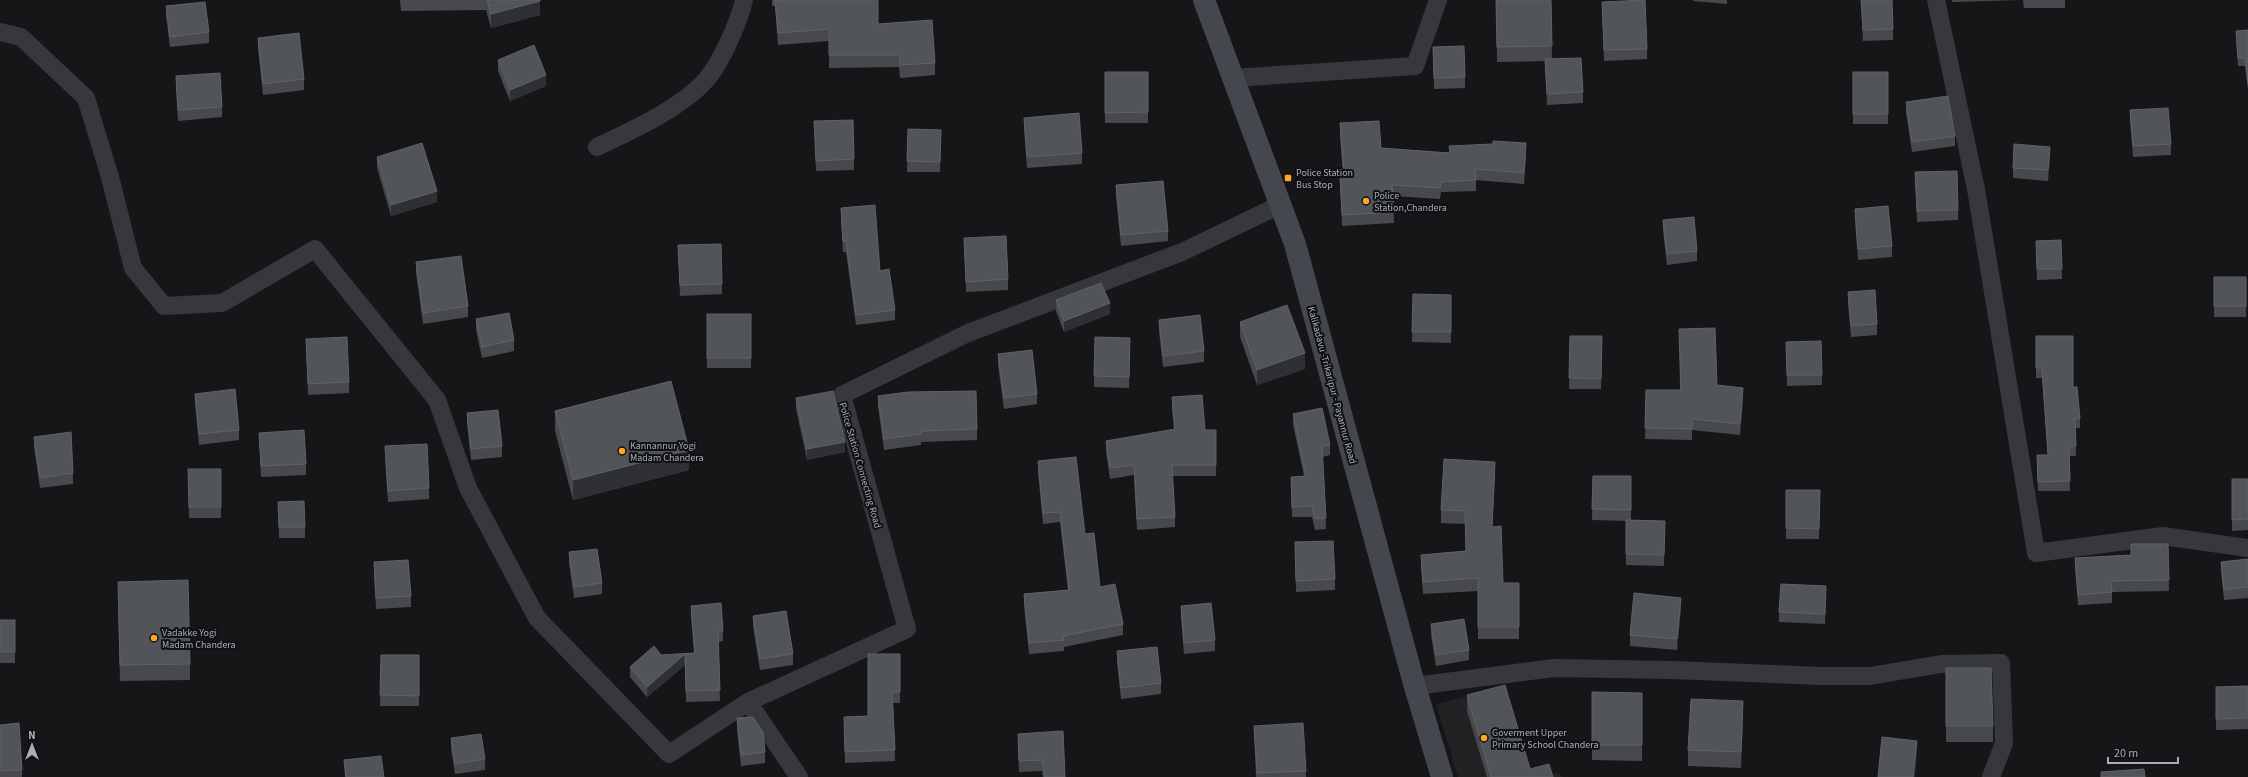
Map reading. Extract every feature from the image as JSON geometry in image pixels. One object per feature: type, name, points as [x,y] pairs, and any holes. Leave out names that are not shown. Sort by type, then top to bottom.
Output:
[{"type":"main road","name":"Kalikadavu -Trikaripur - Payannur Road","points":[[1204,0],[1295,244],[1415,686],[1442,777]]},
{"type":"street","points":[[597,147],[651,121],[681,101],[706,80],[726,46],[741,14],[744,0]]},
{"type":"street","points":[[1233,78],[1415,66],[1438,0]]},
{"type":"street","points":[[1936,0],[1976,190],[2036,553],[2163,536],[2248,548]]},
{"type":"street","points":[[0,32],[21,36],[86,98],[110,177],[133,268],[164,306],[222,302],[315,249],[436,400],[468,488],[537,618],[669,754],[748,702],[799,777]]},
{"type":"street","name":"Police Station Connecting Road","points":[[748,702],[907,628],[842,395],[968,333],[1182,252],[1280,205]]},
{"type":"street","points":[[1415,686],[1554,668],[1870,676],[1941,664],[2001,663],[2004,743],[1990,777]]},
{"type":"shaded area","name":"Goverment Upper Primary School Chandera","points":[[1504,687],[1533,773],[1557,773],[1563,777],[1458,777],[1436,704]]},
{"type":"building","points":[[487,0],[540,0],[540,1],[491,14]]},
{"type":"building","points":[[775,0],[878,0],[878,24],[932,20],[935,63],[900,65],[899,55],[829,55],[829,29],[778,33]]},
{"type":"building","points":[[1496,0],[1551,0],[1552,46],[1497,47]]},
{"type":"building","points":[[1645,0],[1647,49],[1604,50],[1602,2]]},
{"type":"building","points":[[1861,0],[1892,0],[1893,29],[1863,30]]},
{"type":"building","points":[[205,2],[209,32],[170,37],[166,6]]},
{"type":"building","points":[[2248,30],[2248,83],[2245,58],[2238,58],[2236,31]]},
{"type":"building","points":[[299,33],[304,79],[263,84],[258,38]]},
{"type":"building","points":[[534,45],[546,75],[510,90],[498,60]]},
{"type":"building","points":[[1464,46],[1465,77],[1434,78],[1433,47]]},
{"type":"building","points":[[1581,58],[1583,92],[1547,94],[1545,59]]},
{"type":"building","points":[[1105,72],[1148,72],[1148,112],[1105,113]]},
{"type":"building","points":[[1853,72],[1888,72],[1888,114],[1853,114]]},
{"type":"building","points":[[220,73],[222,107],[178,110],[176,76]]},
{"type":"building","points":[[1948,96],[1955,136],[1912,142],[1906,102]]},
{"type":"building","points":[[2168,108],[2171,144],[2133,146],[2130,110]]},
{"type":"building","points":[[1079,113],[1082,153],[1027,157],[1024,118]]},
{"type":"building","points":[[853,120],[854,159],[816,161],[814,121]]},
{"type":"building","points":[[1379,121],[1381,148],[1450,153],[1449,146],[1493,144],[1493,141],[1526,143],[1524,173],[1475,169],[1476,180],[1441,182],[1440,188],[1392,185],[1394,212],[1342,215],[1340,176],[1344,176],[1340,123]]},
{"type":"building","points":[[908,129],[941,130],[940,162],[907,161]]},
{"type":"building","points":[[422,143],[437,191],[391,205],[377,157]]},
{"type":"building","points":[[2014,144],[2050,147],[2048,170],[2013,168]]},
{"type":"building","points":[[1957,171],[1958,210],[1917,211],[1915,172]]},
{"type":"building","points":[[1163,181],[1168,231],[1121,235],[1116,185]]},
{"type":"building","points":[[875,205],[880,271],[889,269],[895,310],[856,315],[846,241],[843,241],[841,208]]},
{"type":"building","points":[[1888,206],[1892,246],[1858,249],[1855,209]]},
{"type":"building","points":[[1694,217],[1697,251],[1667,254],[1663,220]]},
{"type":"building","points":[[1006,236],[1008,279],[966,282],[964,238]]},
{"type":"building","points":[[2061,240],[2062,269],[2037,269],[2036,241]]},
{"type":"building","points":[[721,244],[722,284],[680,285],[678,245]]},
{"type":"building","points":[[461,256],[468,306],[423,313],[416,262]]},
{"type":"building","points":[[2214,277],[2246,277],[2246,306],[2214,306]]},
{"type":"building","points":[[1101,283],[1110,303],[1064,321],[1056,300]]},
{"type":"building","points":[[1875,290],[1877,324],[1851,326],[1848,292]]},
{"type":"building","points":[[1413,294],[1451,295],[1451,332],[1412,332]]},
{"type":"building","points":[[1287,305],[1305,353],[1257,370],[1240,322]]},
{"type":"building","points":[[509,313],[514,340],[482,347],[476,319]]},
{"type":"building","points":[[707,314],[751,314],[751,358],[707,358]]},
{"type":"building","points":[[1200,315],[1204,351],[1163,356],[1159,320]]},
{"type":"building","points":[[1715,328],[1717,385],[1743,388],[1740,424],[1692,419],[1692,429],[1645,428],[1646,390],[1681,390],[1679,329]]},
{"type":"building","points":[[1570,336],[1602,336],[1601,379],[1569,378]]},
{"type":"building","points":[[2036,336],[2073,336],[2073,387],[2077,387],[2080,418],[2075,419],[2076,446],[2069,446],[2070,481],[2038,482],[2037,455],[2048,455],[2042,368],[2036,368]]},
{"type":"building","points":[[347,337],[349,382],[308,384],[306,339]]},
{"type":"building","points":[[1095,337],[1130,338],[1129,377],[1094,376]]},
{"type":"building","points":[[1821,341],[1822,375],[1787,375],[1786,342]]},
{"type":"building","points":[[1032,350],[1037,394],[1004,398],[998,354]]},
{"type":"building","name":"Kannannur Yogi Madam Chandera","points":[[671,381],[689,450],[573,480],[555,411]]},
{"type":"building","points":[[235,389],[239,430],[199,434],[195,394]]},
{"type":"building","points":[[833,391],[845,442],[807,449],[796,398]]},
{"type":"building","points":[[976,391],[977,429],[921,431],[921,434],[884,439],[878,396],[908,392]]},
{"type":"building","points":[[1202,395],[1205,430],[1216,430],[1216,465],[1172,465],[1175,517],[1137,519],[1134,465],[1110,468],[1106,441],[1175,429],[1172,397]]},
{"type":"building","points":[[1322,408],[1330,445],[1322,446],[1326,518],[1315,519],[1312,506],[1292,507],[1291,477],[1306,476],[1293,414]]},
{"type":"building","points":[[498,410],[502,446],[471,449],[467,413]]},
{"type":"building","points":[[304,430],[306,464],[261,466],[259,433]]},
{"type":"building","points":[[71,432],[73,473],[40,478],[34,437]]},
{"type":"building","points":[[427,444],[429,488],[388,491],[385,446]]},
{"type":"building","points":[[1076,457],[1085,534],[1094,533],[1100,587],[1115,584],[1123,624],[1063,636],[1064,640],[1029,643],[1024,594],[1069,590],[1060,512],[1043,513],[1038,461]]},
{"type":"building","points":[[1444,459],[1495,462],[1492,527],[1501,526],[1503,583],[1519,583],[1519,627],[1478,627],[1478,578],[1423,582],[1421,555],[1466,551],[1465,511],[1441,510]]},
{"type":"building","points":[[188,469],[221,469],[221,507],[189,507]]},
{"type":"building","points":[[1593,476],[1631,476],[1631,510],[1592,509]]},
{"type":"building","points":[[2232,479],[2248,479],[2248,519],[2232,520]]},
{"type":"building","points":[[1786,490],[1820,490],[1819,529],[1786,528]]},
{"type":"building","points":[[304,501],[305,527],[279,527],[278,502]]},
{"type":"building","points":[[1626,520],[1665,521],[1664,555],[1626,554]]},
{"type":"building","points":[[1333,541],[1335,579],[1296,581],[1295,542]]},
{"type":"building","points":[[2131,544],[2168,544],[2169,580],[2111,581],[2112,592],[2078,595],[2075,558],[2131,555]]},
{"type":"building","points":[[597,549],[602,583],[574,587],[569,552]]},
{"type":"building","points":[[2248,559],[2248,587],[2224,590],[2221,562]]},
{"type":"building","points":[[408,560],[411,596],[376,598],[374,562]]},
{"type":"building","name":"Vadakke Yogi Madam Chandera","points":[[188,580],[190,664],[120,665],[118,582]]},
{"type":"building","points":[[1781,584],[1826,586],[1825,614],[1779,612]]},
{"type":"building","points":[[1634,593],[1681,598],[1677,639],[1630,635]]},
{"type":"building","points":[[721,603],[723,631],[718,631],[720,690],[686,691],[685,654],[647,687],[630,667],[654,646],[661,655],[695,653],[691,606]]},
{"type":"building","points":[[1211,603],[1215,640],[1184,643],[1181,606]]},
{"type":"building","points":[[786,611],[793,654],[760,659],[753,616]]},
{"type":"building","points":[[1464,619],[1469,650],[1436,655],[1431,624]]},
{"type":"building","points":[[0,620],[15,620],[15,652],[0,652]]},
{"type":"building","points":[[1157,647],[1161,683],[1121,688],[1117,651]]},
{"type":"building","points":[[868,654],[900,654],[900,692],[892,692],[895,750],[845,752],[844,717],[868,716]]},
{"type":"building","points":[[381,655],[419,655],[419,696],[380,695]]},
{"type":"building","points":[[1946,668],[1991,668],[1993,726],[1946,726]]},
{"type":"building","name":"Goverment Upper Primary School Chandera","points":[[1505,685],[1530,769],[1549,764],[1553,777],[1491,777],[1467,695]]},
{"type":"building","points":[[2248,686],[2248,718],[2216,719],[2216,687]]},
{"type":"building","points":[[1592,692],[1642,693],[1642,745],[1592,745]]},
{"type":"building","points":[[1691,699],[1743,701],[1741,752],[1688,750]]},
{"type":"building","points":[[753,717],[763,732],[765,752],[741,755],[737,718]]},
{"type":"building","points":[[19,723],[22,770],[0,771],[0,725]]},
{"type":"building","points":[[1303,723],[1306,771],[1257,773],[1254,726]]},
{"type":"building","points":[[1063,731],[1065,777],[1045,777],[1042,760],[1019,761],[1018,734]]},
{"type":"building","points":[[481,734],[485,759],[455,764],[451,738]]},
{"type":"building","points":[[1882,737],[1917,741],[1913,777],[1878,777]]},
{"type":"building","points":[[381,756],[384,777],[346,777],[344,760]]},
{"type":"building","points":[[2144,769],[2145,777],[2101,777],[2101,772]]},
{"type":"place","name":"Police Station Bus Stop","points":[[1288,178]]},
{"type":"place","name":"Police Station,Chandera","points":[[1366,201]]},
{"type":"place","name":"Kannannur Yogi Madam Chandera","points":[[622,451]]},
{"type":"place","name":"Vadakke Yogi Madam Chandera","points":[[154,638]]},
{"type":"place","name":"Goverment Upper Primary School Chandera","points":[[1484,738]]}]
